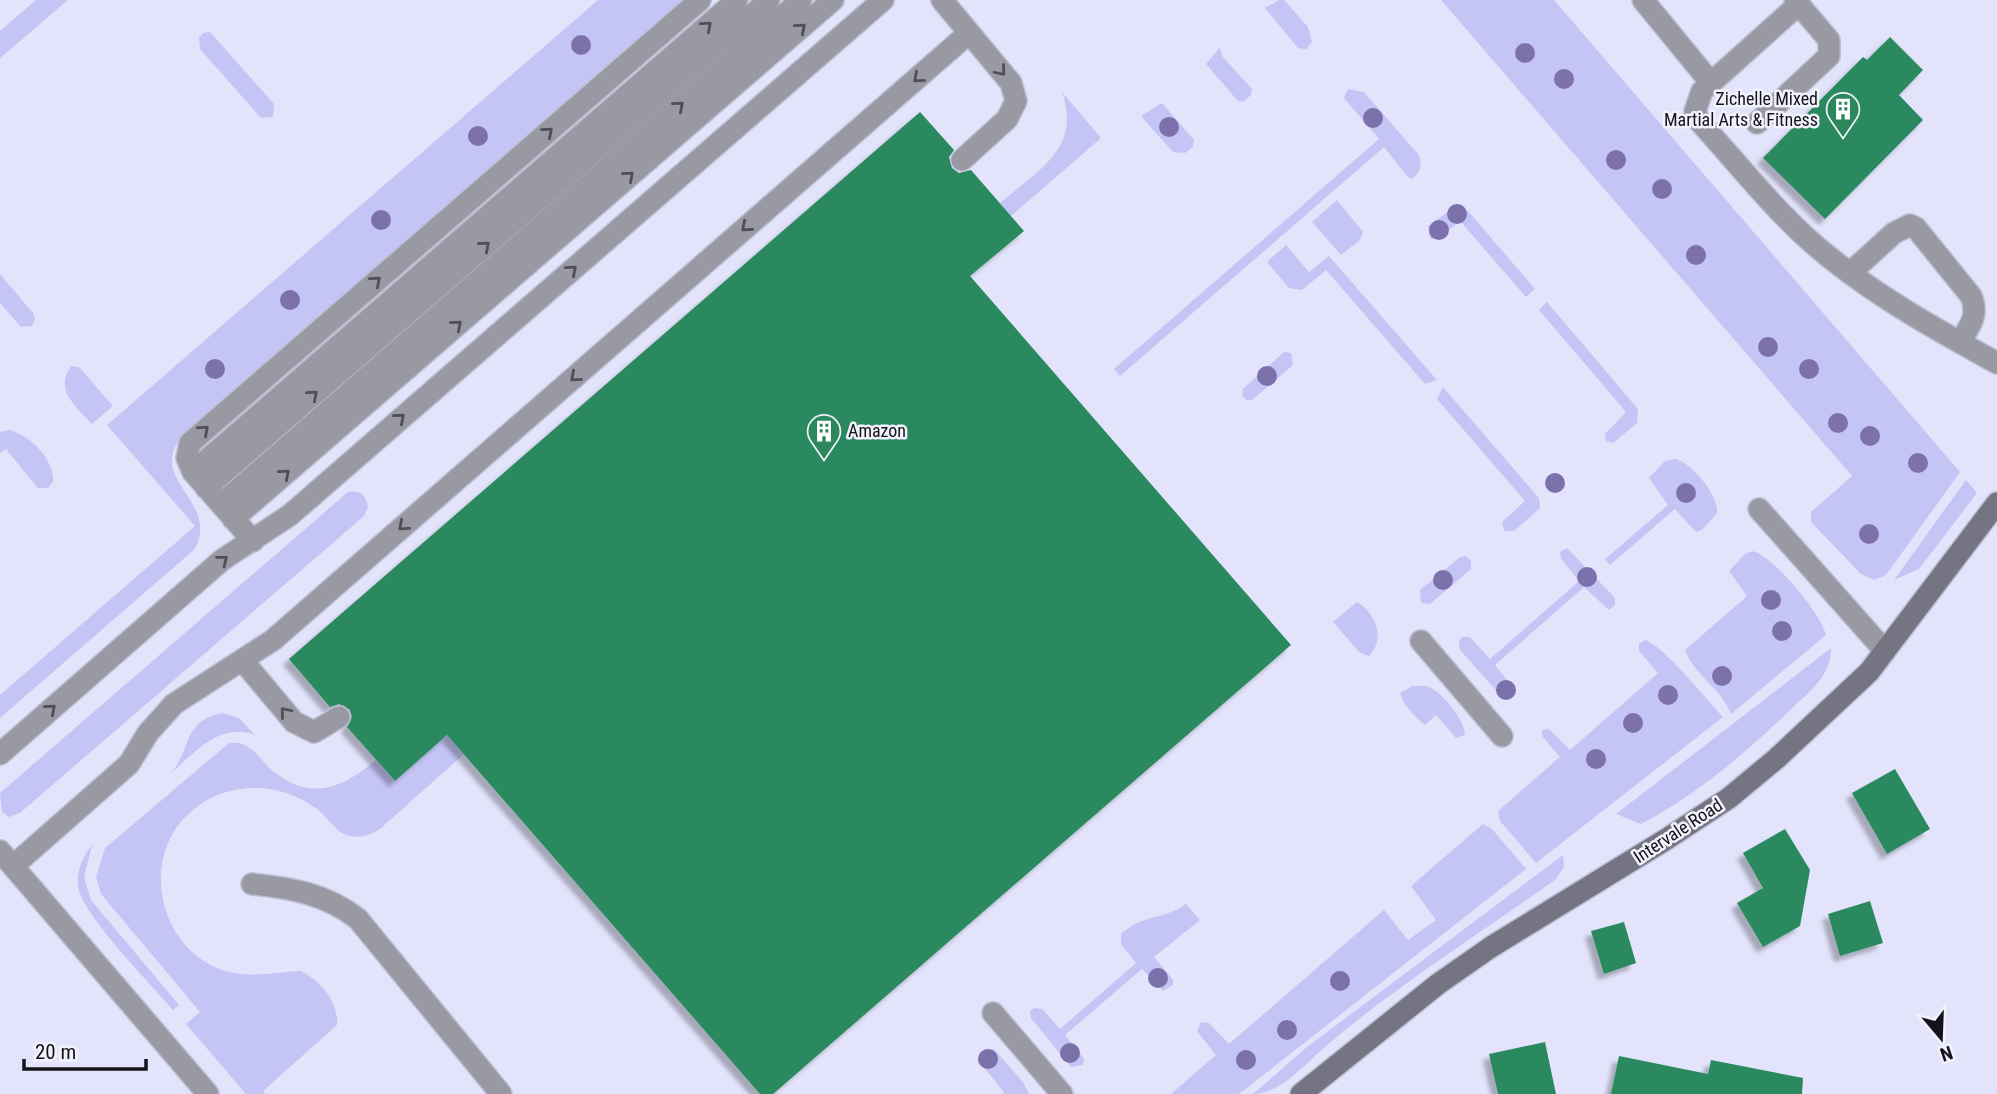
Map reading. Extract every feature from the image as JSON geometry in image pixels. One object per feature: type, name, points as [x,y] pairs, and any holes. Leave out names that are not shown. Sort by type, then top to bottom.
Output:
[{"type":"main road","name":"Intervale Road","points":[[1301,1094],[1438,985],[1491,947],[1665,841],[1729,798],[1823,718],[1885,651],[1997,503]]},
{"type":"lane","points":[[253,541],[199,480],[187,458],[188,448],[198,435],[700,0]]},
{"type":"lane","points":[[199,480],[737,0]]},
{"type":"lane","points":[[199,480],[769,0]]},
{"type":"lane","points":[[227,511],[801,0]]},
{"type":"lane","points":[[227,511],[833,0]]},
{"type":"lane","points":[[0,754],[222,560],[290,515],[883,0]]},
{"type":"lane","points":[[942,0],[1011,83],[1016,101],[1007,119],[962,160]]},
{"type":"lane","points":[[1643,0],[1711,83]]},
{"type":"lane","points":[[1758,123],[1829,56],[1829,40],[1797,2],[1711,83],[1696,102],[1699,121],[1795,226],[1850,273],[1904,311],[1997,363]]},
{"type":"lane","points":[[208,1094],[6,859],[129,764],[154,725],[174,704],[243,662],[273,640],[969,33]]},
{"type":"lane","points":[[1850,273],[1894,233],[1910,225],[1916,228],[1971,296],[1975,306],[1975,317],[1960,342]]},
{"type":"lane","points":[[1759,509],[1885,651]]},
{"type":"lane","points":[[1422,641],[1502,736]]},
{"type":"lane","points":[[243,662],[294,722],[305,730],[320,729],[339,717]]},
{"type":"lane","points":[[252,884],[286,887],[314,894],[338,904],[358,919],[501,1094]]},
{"type":"lane","points":[[993,1013],[1062,1094]]},
{"type":"shaded area","points":[[36,0],[68,0],[0,58],[0,31]]},
{"type":"shaded area","points":[[598,0],[686,0],[185,433],[174,449],[172,464],[176,477],[198,517],[200,532],[195,549],[0,718],[0,695],[195,526],[107,425]]},
{"type":"shaded area","points":[[1284,0],[1308,27],[1312,42],[1306,49],[1298,48],[1265,8]]},
{"type":"shaded area","points":[[1441,0],[1554,0],[1960,472],[1886,575],[1874,580],[1861,574],[1811,522],[1811,512],[1852,476]]},
{"type":"shaded area","points":[[210,32],[274,104],[273,117],[261,118],[200,49],[199,38],[203,33]]},
{"type":"shaded area","points":[[1220,47],[1222,56],[1252,89],[1251,95],[1243,102],[1237,100],[1206,64]]},
{"type":"shaded area","points":[[1348,89],[1364,92],[1418,154],[1421,165],[1417,173],[1412,179],[1408,177],[1384,147],[1120,376],[1114,369],[1379,139],[1344,98]]},
{"type":"shaded area","points":[[1062,92],[1101,138],[1011,216],[1000,203],[1042,168],[1061,143],[1066,129],[1067,112]]},
{"type":"shaded area","points":[[1162,103],[1194,140],[1193,147],[1185,153],[1173,152],[1141,116]]},
{"type":"shaded area","points":[[1337,200],[1363,232],[1360,240],[1341,255],[1312,222]]},
{"type":"shaded area","points":[[1456,206],[1468,211],[1535,289],[1526,297],[1460,221],[1438,239],[1430,239],[1428,226]]},
{"type":"shaded area","points":[[1286,245],[1309,272],[1329,256],[1437,380],[1425,384],[1326,270],[1302,290],[1289,288],[1267,262]]},
{"type":"shaded area","points":[[0,274],[33,313],[35,319],[32,326],[21,327],[0,303]]},
{"type":"shaded area","points":[[1547,302],[1638,409],[1637,423],[1613,443],[1606,441],[1605,434],[1626,412],[1539,310]]},
{"type":"shaded area","points":[[1284,352],[1291,353],[1293,365],[1252,400],[1246,400],[1242,395],[1243,389]]},
{"type":"shaded area","points":[[71,366],[79,367],[113,406],[92,424],[66,391],[66,375]]},
{"type":"shaded area","points":[[1443,387],[1539,498],[1540,508],[1514,531],[1504,531],[1502,522],[1525,501],[1437,399]]},
{"type":"shaded area","points":[[9,430],[33,443],[45,457],[53,474],[53,482],[48,488],[38,488],[6,449],[0,453],[0,432]]},
{"type":"shaded area","points":[[1675,459],[1689,466],[1703,481],[1714,498],[1717,513],[1702,530],[1696,532],[1675,509],[1610,565],[1605,559],[1668,505],[1649,478],[1665,461]]},
{"type":"shaded area","points":[[1966,480],[1977,493],[1919,569],[1894,580]]},
{"type":"shaded area","points":[[348,492],[360,493],[366,500],[368,507],[364,516],[20,813],[9,817],[2,812],[0,793]]},
{"type":"shaded area","points":[[1567,548],[1615,598],[1615,605],[1609,610],[1584,587],[1495,665],[1514,689],[1508,697],[1502,697],[1460,650],[1459,641],[1462,637],[1470,637],[1490,659],[1579,581],[1561,559],[1560,552]]},
{"type":"shaded area","points":[[1752,551],[1771,563],[1795,587],[1816,614],[1826,635],[1731,714],[1685,650],[1747,596],[1729,571],[1745,554]]},
{"type":"shaded area","points":[[1466,556],[1471,561],[1471,569],[1430,604],[1421,603],[1420,590],[1460,557]]},
{"type":"shaded area","points":[[1357,602],[1374,619],[1377,627],[1377,642],[1369,656],[1359,652],[1333,622]]},
{"type":"shaded area","points":[[1645,640],[1674,662],[1723,717],[1536,863],[1500,821],[1498,811],[1560,757],[1542,736],[1542,730],[1549,729],[1570,750],[1658,673],[1639,651],[1639,644]]},
{"type":"shaded area","points":[[1831,648],[1827,668],[1816,685],[1718,774],[1641,824],[1616,814]]},
{"type":"shaded area","points":[[1412,686],[1427,686],[1440,695],[1462,723],[1465,735],[1456,738],[1436,715],[1425,725],[1417,718],[1400,693]]},
{"type":"shaded area","points":[[222,713],[239,718],[255,735],[242,732],[220,736],[199,748],[171,773],[194,729],[200,722]]},
{"type":"shaded area","points":[[447,735],[464,754],[380,829],[369,834],[358,837],[345,834],[303,800],[271,789],[255,788],[223,793],[208,800],[194,809],[177,827],[166,848],[161,871],[162,894],[168,917],[180,938],[196,955],[228,972],[259,974],[301,971],[322,986],[335,1008],[337,1025],[263,1091],[265,1094],[246,1094],[186,1024],[200,1012],[101,894],[96,877],[105,848],[229,743],[249,747],[287,781],[314,789],[339,784],[376,760],[395,781]]},
{"type":"shaded area","points":[[1483,824],[1492,829],[1526,869],[1239,1094],[1171,1094],[1216,1055],[1197,1031],[1201,1022],[1209,1023],[1229,1044],[1384,910],[1408,940],[1436,920],[1411,886]]},
{"type":"shaded area","points":[[92,845],[84,877],[91,900],[179,1005],[173,1010],[103,930],[82,897],[78,874]]},
{"type":"shaded area","points":[[1563,855],[1564,867],[1556,879],[1382,1001],[1283,1083],[1274,1089],[1253,1094],[1307,1047]]},
{"type":"shaded area","points":[[1186,904],[1200,920],[1154,957],[1173,980],[1173,985],[1163,991],[1142,969],[1065,1035],[1084,1059],[1083,1065],[1071,1067],[1031,1018],[1030,1011],[1034,1008],[1042,1009],[1060,1029],[1136,963],[1121,944],[1121,934],[1137,923],[1170,913]]},
{"type":"shaded area","points":[[994,1049],[1023,1082],[1029,1094],[1002,1094],[1004,1092],[978,1060],[980,1052]]},
{"type":"building","name":"Zichelle Mixed Martial Arts & Fitness","points":[[1890,37],[1923,70],[1899,95],[1923,120],[1825,219],[1763,158],[1863,57],[1867,60]]},
{"type":"building","name":"Amazon","points":[[920,112],[954,150],[949,157],[952,168],[959,173],[971,170],[1024,231],[970,276],[1291,645],[773,1094],[760,1094],[447,735],[395,781],[347,727],[352,717],[350,710],[339,704],[330,707],[289,659]]},
{"type":"building","points":[[1895,769],[1930,829],[1887,854],[1852,793]]},
{"type":"building","points":[[1785,829],[1810,870],[1800,926],[1763,947],[1737,903],[1763,888],[1743,853]]},
{"type":"building","points":[[1870,901],[1883,943],[1840,956],[1828,914]]},
{"type":"building","points":[[1624,922],[1636,963],[1604,974],[1591,931]]},
{"type":"building","points":[[1545,1042],[1556,1094],[1498,1094],[1489,1054]]},
{"type":"building","points":[[1619,1056],[1708,1074],[1711,1060],[1803,1078],[1802,1094],[1611,1094]]},
{"type":"place","name":"Zichelle Mixed Martial Arts & Fitness","points":[[1843,139]]},
{"type":"place","name":"Amazon","points":[[824,461]]}]
